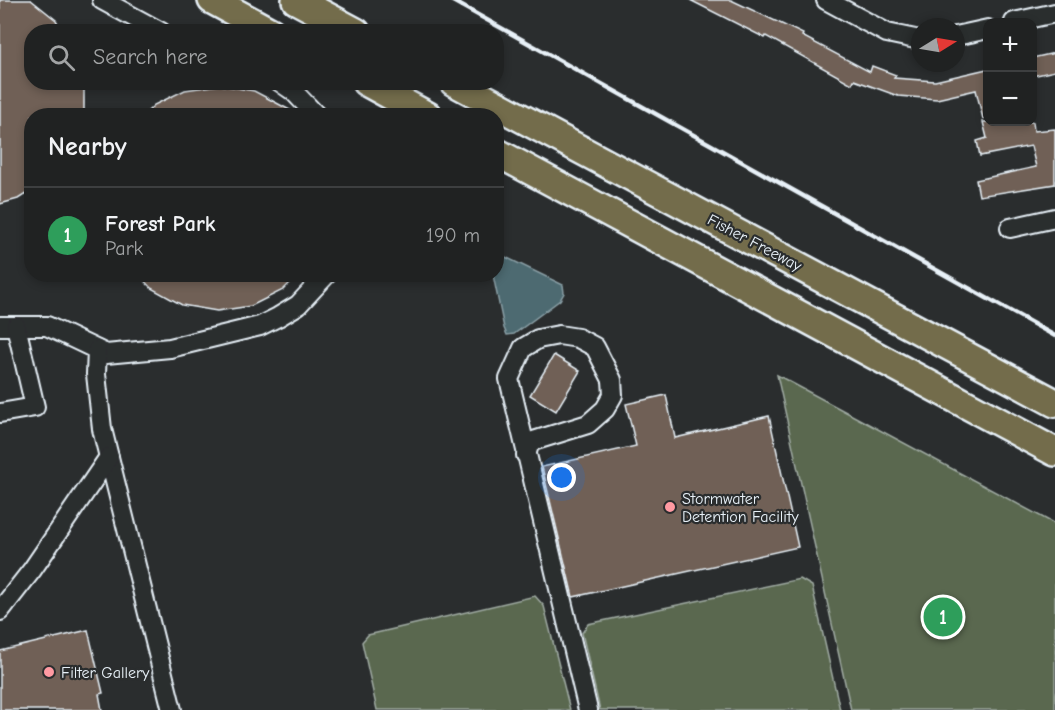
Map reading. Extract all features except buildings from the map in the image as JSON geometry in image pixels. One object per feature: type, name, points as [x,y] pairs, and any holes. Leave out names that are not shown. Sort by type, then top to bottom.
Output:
[{"type":"highway","points":[[212,0],[256,24]]},
{"type":"highway","points":[[296,0],[341,24]]},
{"type":"highway","points":[[381,90],[413,108]]},
{"type":"highway","name":"Fisher Freeway","points":[[469,90],[503,108]]},
{"type":"highway","name":"Fisher Freeway","points":[[504,109],[1055,403]]},
{"type":"highway","points":[[504,156],[1055,452]]},
{"type":"street","points":[[102,0],[146,24]]},
{"type":"street","points":[[826,0],[887,33],[911,39]]},
{"type":"street","points":[[1032,18],[1055,13]]},
{"type":"street","points":[[965,34],[983,29]]},
{"type":"street","points":[[292,90],[309,108]]},
{"type":"street","points":[[1010,228],[1055,218]]},
{"type":"street","points":[[0,414],[35,407],[8,326],[46,326],[106,354],[170,348],[260,326],[298,305],[320,282]]},
{"type":"street","points":[[526,455],[530,442],[588,424],[605,409],[613,395],[612,380],[595,347],[578,338],[559,335],[538,339],[523,348],[509,379],[526,455],[588,710]]},
{"type":"street","points":[[97,350],[99,406],[172,710]]},
{"type":"street","points":[[0,611],[32,570],[110,457]]},
{"type":"green space","points":[[777,375],[1055,524],[1055,710],[851,710]]},
{"type":"green space","points":[[800,579],[812,586],[840,710],[600,710],[582,633],[588,624]]},
{"type":"green space","points":[[535,596],[544,606],[570,710],[377,710],[362,642],[368,635]]},
{"type":"water","points":[[504,256],[563,285],[564,293],[560,300],[514,334],[507,335],[494,282],[504,282]]},
{"type":"railway","points":[[451,0],[494,24]]},
{"type":"railway","points":[[504,29],[1055,336]]},
{"type":"place","name":"Stormwater Detention Facility","points":[[670,507]]},
{"type":"place","name":"Forest Park","points":[[943,617]]},
{"type":"place","name":"Filter Gallery","points":[[49,672]]}]
